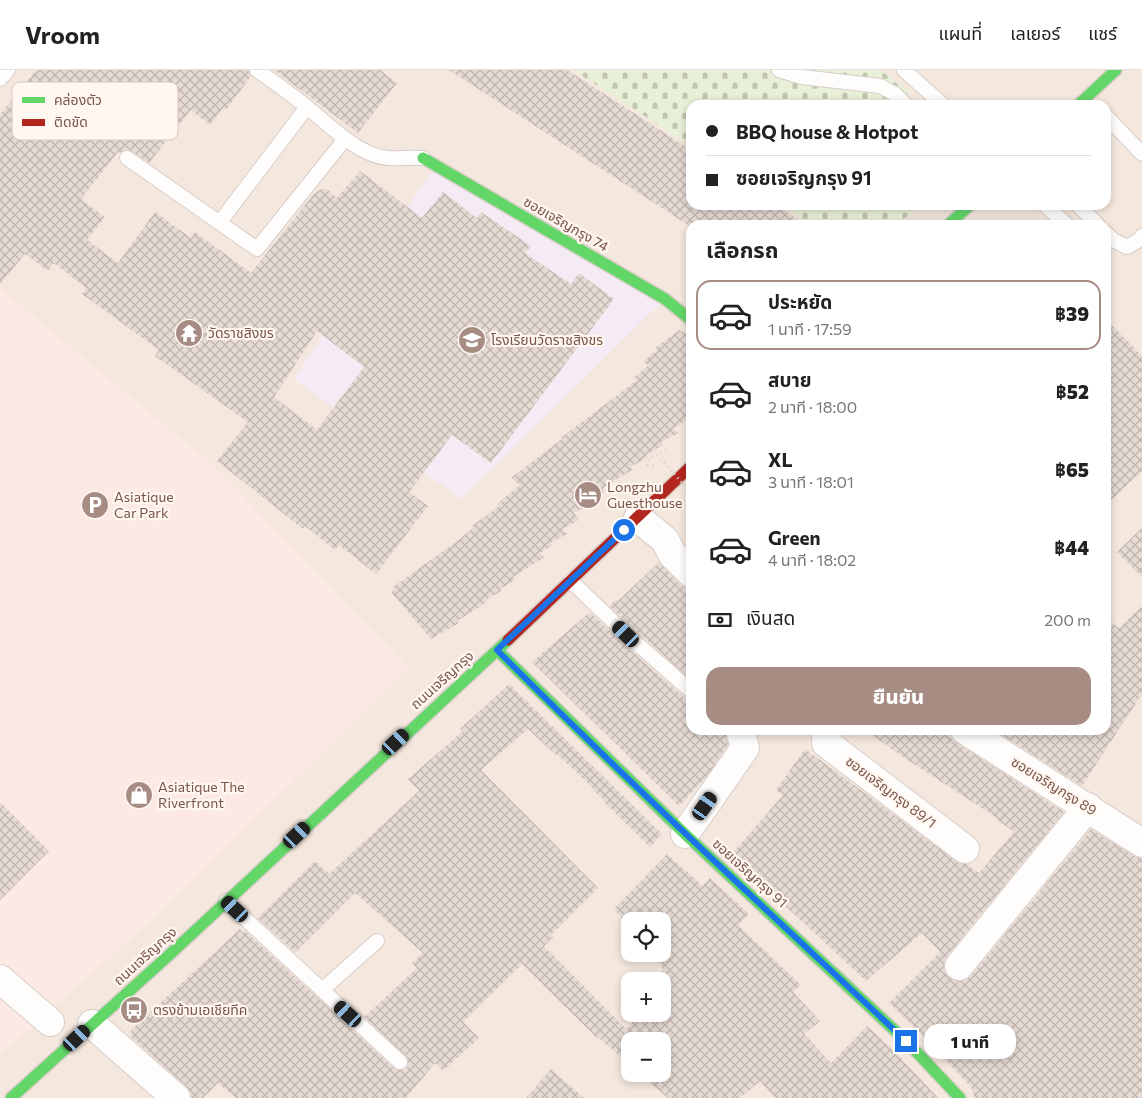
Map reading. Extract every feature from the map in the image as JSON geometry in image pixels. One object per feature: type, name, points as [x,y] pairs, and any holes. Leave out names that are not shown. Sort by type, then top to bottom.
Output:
[{"type":"main road","points":[[1089,100],[1116,70]]},
{"type":"main road","name":"ซอยเจริญกรุง 74","points":[[423,158],[665,299],[686,316]]},
{"type":"main road","points":[[954,220],[964,210]]},
{"type":"main road","name":"ถนนเจริญกรุง","points":[[11,1098],[571,582],[686,471]]},
{"type":"main road","name":"ซอยเจริญกรุง 91","points":[[497,650],[685,834],[906,1041],[960,1098]]},
{"type":"street","points":[[638,518],[665,540],[686,554]]},
{"type":"street","points":[[665,540],[672,554],[686,568]]},
{"type":"street","points":[[685,834],[745,748],[739,735]]},
{"type":"street","name":"ซอยเจริญกรุง 89/1","points":[[827,735],[826,743],[965,849]]},
{"type":"street","name":"ซอยเจริญกรุง 89","points":[[973,735],[1142,843]]},
{"type":"street","points":[[959,966],[1088,807]]},
{"type":"street","points":[[0,978],[50,1022]]},
{"type":"street","points":[[92,1024],[176,1098]]},
{"type":"lane","points":[[0,79],[8,70]]},
{"type":"lane","points":[[257,70],[345,139],[372,154],[388,158],[423,158]]},
{"type":"lane","points":[[779,70],[802,77],[880,86],[895,94],[901,100]]},
{"type":"lane","points":[[904,70],[937,100]]},
{"type":"lane","points":[[220,222],[306,107]]},
{"type":"lane","points":[[1111,121],[1142,154]]},
{"type":"lane","points":[[127,158],[257,250],[345,139]]},
{"type":"lane","points":[[1050,210],[1062,220]]},
{"type":"lane","points":[[1083,210],[1093,220]]},
{"type":"lane","points":[[1111,238],[1127,247],[1142,236]]},
{"type":"lane","points":[[571,582],[686,687]]},
{"type":"lane","points":[[226,901],[400,1062]]},
{"type":"lane","points":[[322,990],[377,941]]},
{"type":"path","points":[[661,459],[686,487]]},
{"type":"shaded area","points":[[0,70],[1142,70],[1142,1098],[0,1098]]},
{"type":"shaded area","name":"โรงเรียนวัดราชสิงขร","points":[[434,167],[664,300],[461,499],[294,379]]},
{"type":"shaded area","name":"Asiatique The Riverfront","points":[[0,288],[211,463],[409,668],[149,923],[0,1055]]},
{"type":"green space","points":[[573,70],[879,70],[910,91],[903,100],[686,100],[686,143]]},
{"type":"green space","points":[[790,210],[914,210],[903,220],[805,220]]},
{"type":"building","points":[[36,70],[248,70],[251,76],[226,110],[223,108],[210,125],[191,110],[178,126],[178,82],[26,82]]},
{"type":"building","points":[[274,70],[380,70],[397,83],[358,133]]},
{"type":"building","points":[[449,70],[567,70],[686,147],[686,210],[784,210],[798,220],[686,220],[686,224]]},
{"type":"building","points":[[12,100],[12,140],[167,140],[149,163],[128,149],[120,153],[118,152],[81,199],[105,217],[87,240],[118,263],[155,212],[191,238],[195,232],[251,273],[313,195],[321,189],[327,189],[337,198],[360,171],[422,218],[443,192],[477,218],[481,212],[531,246],[525,253],[571,284],[579,273],[614,299],[491,463],[452,435],[409,492],[428,506],[376,574],[339,545],[335,550],[305,526],[303,529],[217,461],[248,422],[155,356],[159,350],[82,294],[86,288],[54,263],[48,271],[25,254],[0,284],[0,115]],"holes":[[[317,331],[364,367],[317,430],[274,397]]]},
{"type":"building","points":[[1111,324],[1142,356],[1142,471],[1111,500]]},
{"type":"building","points":[[679,330],[686,334],[686,420],[674,428],[678,433],[661,442],[663,445],[631,467],[632,470],[603,488],[605,491],[588,501],[590,504],[574,513],[579,520],[563,529],[567,534],[550,543],[553,545],[540,553],[544,557],[513,577],[515,580],[486,600],[487,602],[457,621],[459,623],[431,639],[391,592],[395,589],[393,587],[460,539],[474,527],[472,526],[499,506],[497,504],[520,485],[511,478],[637,380],[634,377],[648,366],[643,361],[657,350],[655,348]]},
{"type":"building","points":[[1142,528],[1142,577],[1117,552]]},
{"type":"building","points":[[659,562],[686,588],[686,675],[609,606],[616,600],[618,601]]},
{"type":"building","points":[[1142,606],[1142,694],[1082,786],[1002,735],[1111,735],[1111,622],[1119,628]]},
{"type":"building","points":[[590,612],[620,641],[686,698],[686,735],[727,735],[728,745],[707,776],[679,806],[532,662]]},
{"type":"building","points":[[509,684],[662,834],[650,847],[603,801],[593,788],[528,729],[481,770],[598,888],[551,935],[553,937],[544,946],[626,1029],[633,1022],[671,1022],[671,972],[662,972],[662,966],[659,962],[671,962],[671,912],[621,912],[621,917],[614,909],[667,854],[703,886],[710,878],[749,914],[738,925],[801,985],[793,992],[820,1021],[804,1034],[831,1063],[867,1026],[895,1052],[938,1098],[775,1098],[760,1081],[740,1098],[668,1098],[649,1082],[671,1082],[671,1032],[621,1032],[621,1057],[597,1038],[522,964],[463,1022],[479,1038],[443,1071],[435,1063],[406,1098],[236,1098],[218,1083],[203,1098],[191,1098],[191,1093],[186,1086],[132,1038],[131,1030],[240,929],[243,933],[245,931],[394,1068],[402,1070],[407,1068],[408,1060],[406,1056],[364,1017],[417,968],[412,963],[423,953],[355,893],[295,953],[258,918],[315,861],[329,874],[419,791],[408,779],[463,731],[460,729]]},
{"type":"building","points":[[872,735],[950,735],[957,743],[1064,812],[947,956],[944,963],[944,971],[950,978],[956,981],[964,981],[971,976],[1091,829],[1142,859],[1142,1098],[975,1098],[971,1087],[889,1003],[940,952],[922,933],[866,981],[731,855],[783,795],[776,790],[805,749],[956,861],[967,864],[979,873],[1014,832],[997,818]]},
{"type":"building","points":[[0,802],[49,851],[0,900]]},
{"type":"building","points":[[551,1069],[584,1098],[526,1098]]},
{"type":"traffic: fast","points":[[1083,100],[1116,70]]},
{"type":"traffic: fast","points":[[423,158],[665,299],[686,316]]},
{"type":"traffic: fast","points":[[954,220],[964,210]]},
{"type":"traffic: fast","points":[[11,1098],[168,956],[508,640]]},
{"type":"traffic: fast","points":[[497,650],[685,834],[906,1041],[960,1098]]},
{"type":"traffic: jam","points":[[508,640],[686,471]]},
{"type":"place","name":"วัดราชสิงขร","points":[[189,333]]},
{"type":"place","name":"โรงเรียนวัดราชสิงขร","points":[[472,340]]},
{"type":"place","name":"Longzhu Guesthouse","points":[[588,495]]},
{"type":"place","name":"Asiatique Car Park","points":[[95,505]]},
{"type":"place","name":"Asiatique The Riverfront","points":[[139,795]]},
{"type":"place","name":"ตรงข้ามเอเชียทีค","points":[[134,1010]]},
{"type":"route","points":[[624,530],[497,650],[641,792],[906,1041]]}]
